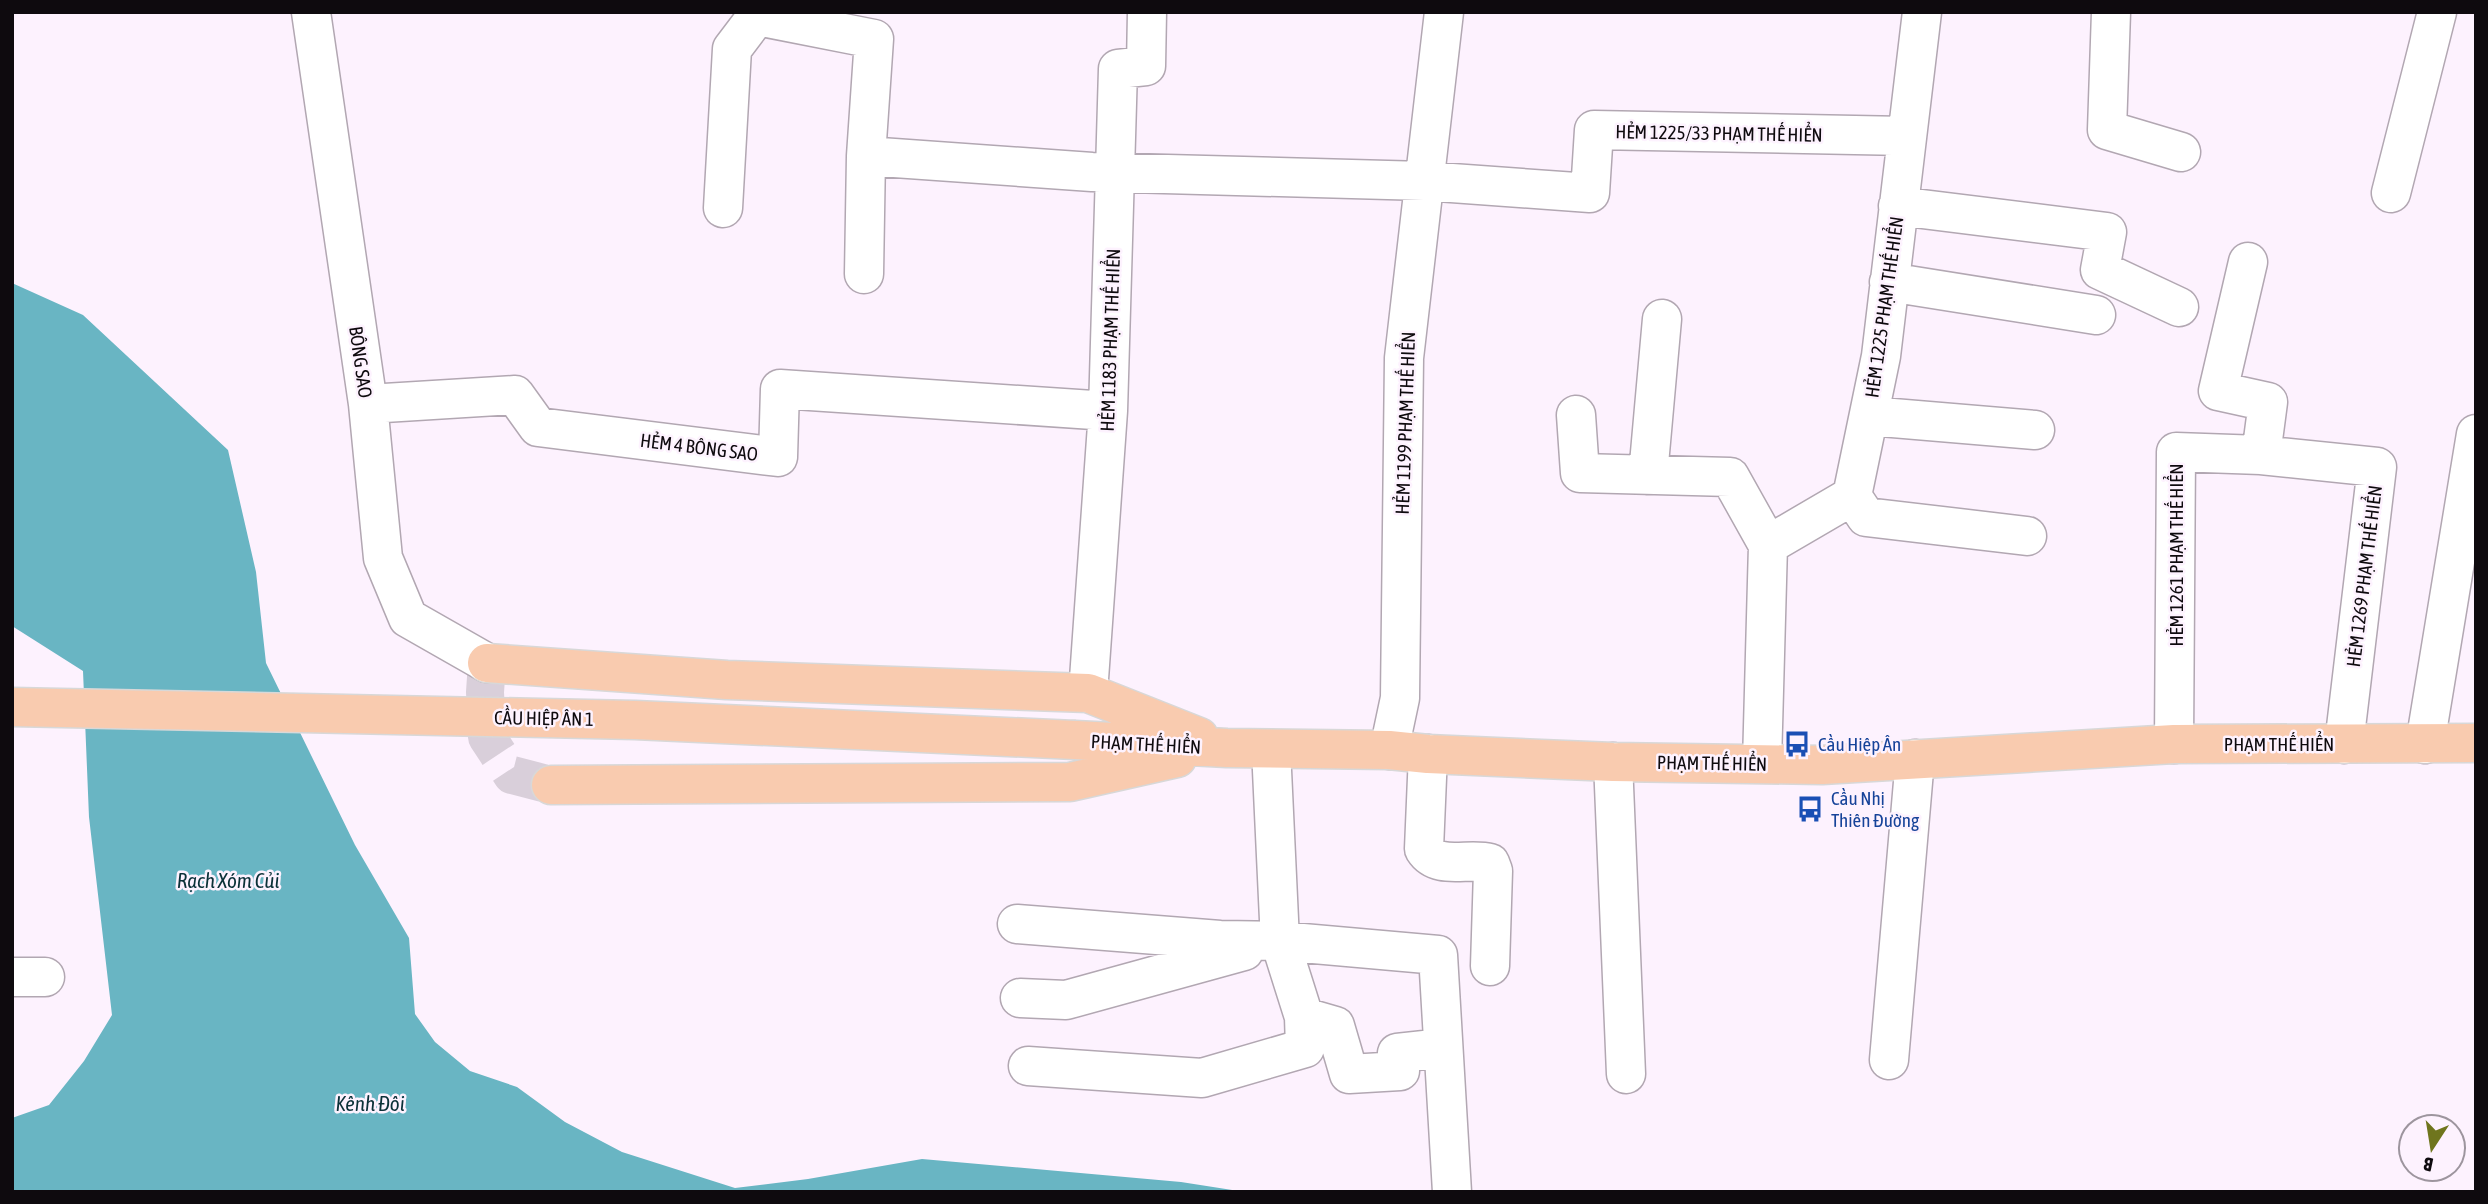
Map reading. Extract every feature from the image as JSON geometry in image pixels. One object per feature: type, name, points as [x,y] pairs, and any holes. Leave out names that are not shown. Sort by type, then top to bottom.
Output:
[{"type":"main road","points":[[487,663],[727,680],[1088,693],[1227,748]]},
{"type":"main road","name":"CẦU HIỆP ÂN 1","points":[[12,706],[635,720],[1075,740]]},
{"type":"main road","name":"PHẠM THẾ HIỂN","points":[[1075,740],[1227,748],[1389,750],[1612,762],[1822,765],[2174,744],[2476,743]]},
{"type":"main road","points":[[551,785],[1070,782],[1227,748]]},
{"type":"street","name":"BÔNG SAO","points":[[311,12],[368,404],[383,558],[408,618],[487,663]]},
{"type":"street","name":"HẺM 1183 PHẠM THẾ HIỂN","points":[[1088,693],[1108,411],[1118,69],[1146,66],[1147,12]]},
{"type":"street","name":"HẺM 1199 PHẠM THẾ HIỂN","points":[[1389,750],[1400,698],[1404,358],[1444,12]]},
{"type":"street","name":"HẺM 1225 PHẠM THẾ HIỂN","points":[[1852,496],[1881,356],[1922,12]]},
{"type":"street","points":[[2111,12],[2106,130],[2181,152]]},
{"type":"street","points":[[2391,194],[2437,12]]},
{"type":"street","points":[[723,208],[733,49],[757,14],[874,38],[866,156],[863,274]]},
{"type":"street","name":"HẺM 1225/33 PHẠM THẾ HIỂN","points":[[1424,181],[1590,193],[1594,130],[1906,136]]},
{"type":"street","points":[[866,156],[1114,172],[1424,181]]},
{"type":"street","points":[[1898,206],[2107,232],[2100,270],[2179,307]]},
{"type":"street","points":[[2248,262],[2218,391],[2267,402],[2261,455]]},
{"type":"street","points":[[1889,282],[2096,315]]},
{"type":"street","points":[[1648,475],[1662,319]]},
{"type":"street","name":"HẺM 4 BÔNG SAO","points":[[368,404],[515,395],[538,427],[778,457],[780,389],[1108,411]]},
{"type":"street","points":[[1577,415],[1580,473],[1730,477],[1768,545],[1762,763]]},
{"type":"street","points":[[1869,416],[2035,430]]},
{"type":"street","points":[[2425,744],[2476,434]]},
{"type":"street","name":"HẺM 1261 PHẠM THẾ HIỂN","points":[[2174,744],[2176,452],[2261,455]]},
{"type":"street","name":"HẺM 1269 PHẠM THẾ HIỂN","points":[[2261,455],[2377,467],[2344,744]]},
{"type":"street","points":[[1768,545],[1852,496],[1866,517],[2027,536]]},
{"type":"street","points":[[1028,1066],[1202,1078],[1305,1048],[1304,1017],[1280,941],[1271,748]]},
{"type":"street","points":[[1428,754],[1423,849],[1437,861],[1479,860],[1490,863],[1493,871],[1490,966]]},
{"type":"street","points":[[1889,1060],[1915,759]]},
{"type":"street","points":[[1612,762],[1626,1074]]},
{"type":"street","points":[[1017,924],[1220,940],[1280,941],[1438,955],[1452,1192]]},
{"type":"street","points":[[1020,998],[1066,1000],[1280,941]]},
{"type":"street","points":[[1304,1017],[1335,1026],[1349,1074],[1400,1071],[1397,1053],[1443,1048]]},
{"type":"water","name":"Rạch Xóm Củi","points":[[12,283],[83,315],[228,450],[256,572],[266,663],[355,845],[409,938],[415,1014],[435,1042],[470,1071],[517,1087],[565,1122],[622,1152],[735,1188],[808,1179],[922,1159],[1181,1182],[1245,1192],[12,1192],[12,1118],[49,1105],[84,1061],[112,1015],[89,817],[83,671],[12,626]]},
{"type":"tunnel","points":[[487,663],[487,737],[512,775],[551,785]]},
{"type":"place","name":"Cầu Hiệp Ân","points":[[1797,744]]},
{"type":"place","name":"Cầu Nhị Thiên Đường","points":[[1810,809]]},
{"type":"water label","name":"Kênh Đôi","points":[[370,1104]]}]
